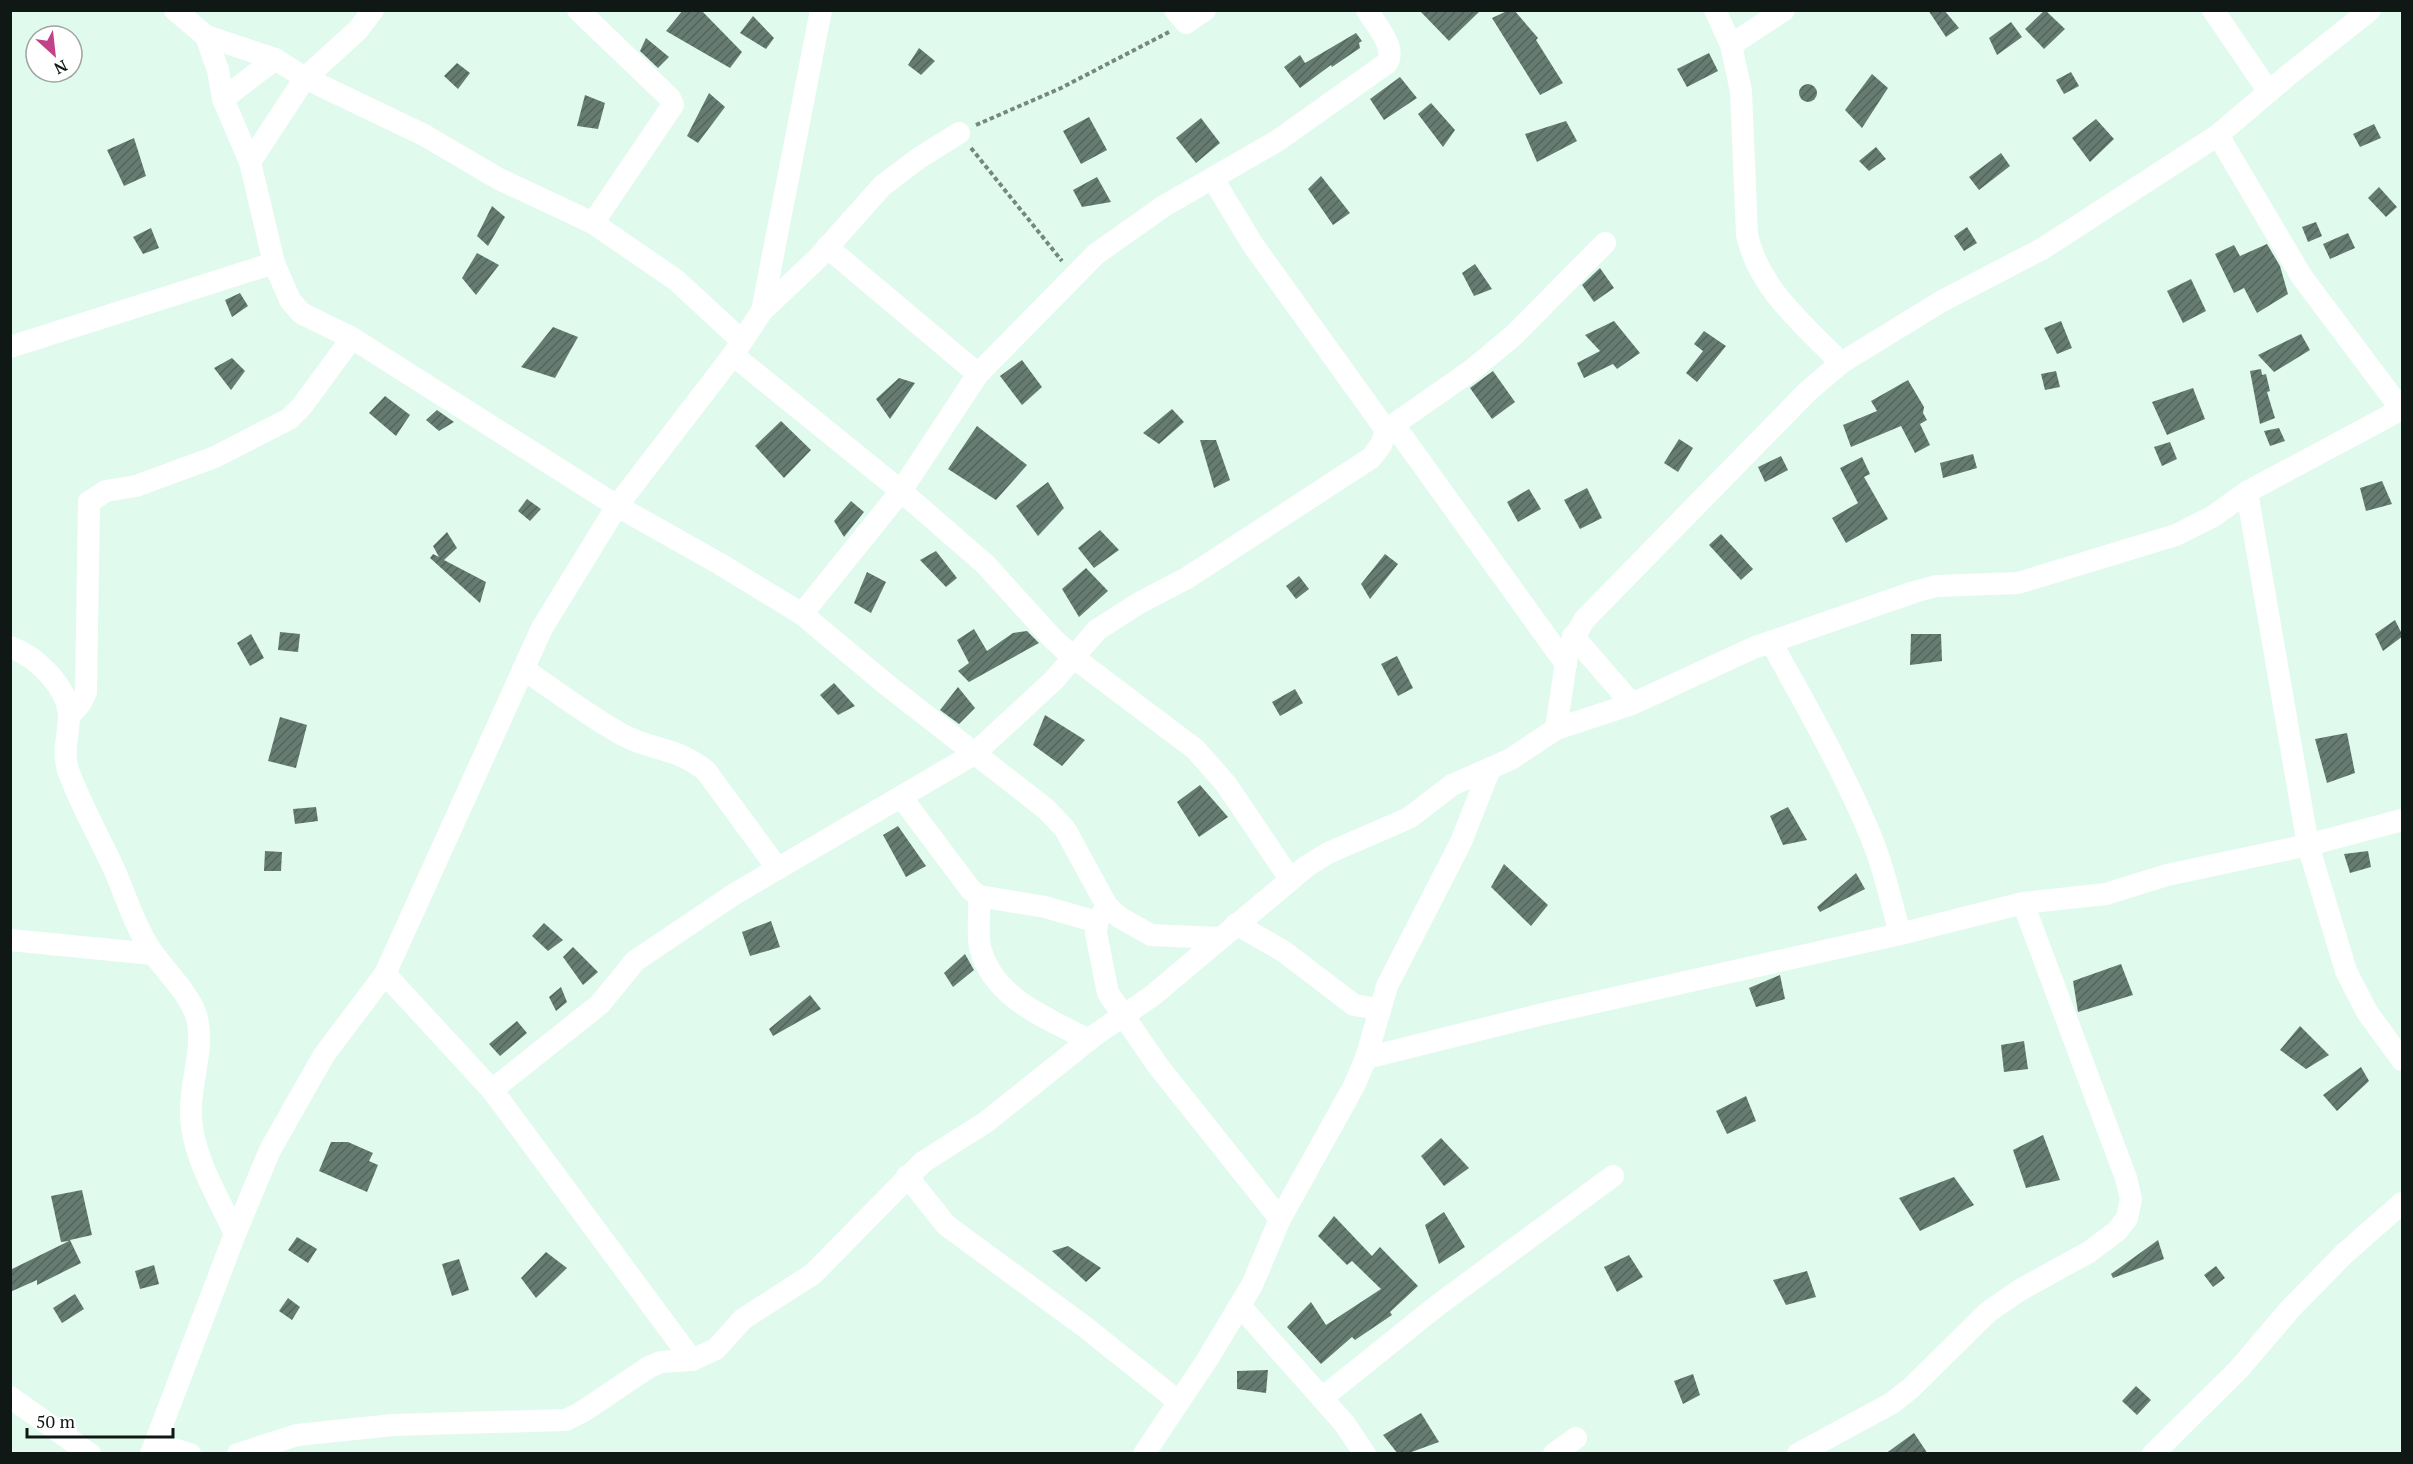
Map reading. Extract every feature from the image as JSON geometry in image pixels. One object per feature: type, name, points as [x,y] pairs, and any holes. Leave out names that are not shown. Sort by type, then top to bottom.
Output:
[{"type":"street","points":[[175,10],[206,36],[275,59],[305,78],[424,135],[499,179],[593,224],[676,280],[738,348],[985,564],[1072,657],[1195,749],[1215,769],[1290,879]]},
{"type":"street","points":[[250,162],[305,78],[358,30],[373,10]]},
{"type":"street","points":[[578,10],[670,98],[673,105],[593,224]]},
{"type":"street","points":[[762,311],[821,10]]},
{"type":"street","points":[[1181,17],[1205,10]]},
{"type":"street","points":[[802,614],[902,491],[978,374],[1074,275],[1121,234],[1164,206],[1277,141],[1387,63],[1390,54],[1389,47],[1367,10]]},
{"type":"street","points":[[1715,10],[1731,45],[1744,120],[1747,235],[1750,252],[1778,299],[1841,363]]},
{"type":"street","points":[[1731,45],[1784,10]]},
{"type":"street","points":[[2213,10],[2269,92]]},
{"type":"street","points":[[1556,729],[1566,664],[1573,636],[1584,620],[1808,391],[1841,363],[1942,300],[2042,249],[2218,135],[2370,10]]},
{"type":"street","points":[[206,36],[218,70],[223,99],[250,162],[274,263],[290,300],[301,313],[352,338],[617,506],[720,564],[802,614],[974,754],[1028,793],[1065,830],[1102,914],[1105,985],[1123,1016],[1191,1109],[1280,1219]]},
{"type":"street","points":[[223,99],[275,59]]},
{"type":"street","points":[[190,1454],[154,1449],[235,1233],[270,1150],[324,1055],[385,974],[542,628],[617,506],[738,348],[762,311],[827,247],[882,186],[959,133]]},
{"type":"street","points":[[238,1454],[308,1433],[393,1425],[566,1420],[582,1412],[649,1366],[661,1362],[692,1360],[716,1349],[742,1319],[813,1274],[907,1176],[938,1151],[986,1122],[1089,1040],[1168,984],[1290,879],[1328,853],[1409,818],[1452,785],[1490,771],[1556,729],[1632,704],[1771,642],[1936,586],[2018,583],[2145,546],[2185,531],[2211,517],[2247,492],[2402,409],[2302,277],[2218,135]]},
{"type":"street","points":[[1213,178],[1253,245],[1566,664]]},
{"type":"street","points":[[492,1090],[523,1068],[600,1004],[635,961],[736,893],[974,754],[1054,680],[1097,630],[1124,612],[1187,578],[1358,468],[1371,458],[1390,428],[1472,370],[1514,335],[1605,243]]},
{"type":"street","points":[[827,247],[978,374]]},
{"type":"street","points":[[10,347],[274,263]]},
{"type":"street","points":[[69,716],[80,704],[86,692],[88,502],[106,491],[136,486],[215,457],[289,419],[302,406],[352,338]]},
{"type":"street","points":[[2247,492],[2308,845],[2346,971],[2367,1012],[2403,1059]]},
{"type":"street","points":[[1573,636],[1632,704]]},
{"type":"street","points":[[1771,642],[1848,784],[1867,826],[1881,862],[1900,934]]},
{"type":"street","points":[[10,646],[40,662],[65,701],[69,716],[64,745],[68,769],[140,932],[196,1014],[199,1029],[190,1112],[192,1137],[235,1233]]},
{"type":"street","points":[[523,669],[622,735],[684,755],[696,762],[706,771],[778,869]]},
{"type":"street","points":[[1144,1454],[1252,1285],[1280,1219],[1366,1058],[1387,986],[1461,842],[1490,771]]},
{"type":"street","points":[[902,798],[971,890],[979,896],[1119,917],[1151,934],[1228,931],[1283,951],[1354,1005],[1379,1009]]},
{"type":"street","points":[[1366,1058],[1543,1014],[1900,934],[2023,903],[2106,894],[2167,875],[2308,845],[2403,820]]},
{"type":"street","points":[[979,896],[980,946],[994,978],[1018,1002],[1089,1040]]},
{"type":"street","points":[[1798,1454],[1892,1403],[1911,1388],[1988,1312],[2020,1290],[2089,1252],[2117,1231],[2127,1218],[2131,1198],[2126,1178],[2023,903]]},
{"type":"street","points":[[10,940],[153,954]]},
{"type":"street","points":[[385,974],[492,1090],[692,1360]]},
{"type":"street","points":[[907,1176],[946,1225],[1085,1326],[1179,1402]]},
{"type":"street","points":[[1322,1398],[1438,1305],[1613,1176]]},
{"type":"street","points":[[2153,1454],[2239,1368],[2291,1308],[2337,1261],[2403,1203]]},
{"type":"street","points":[[1240,1306],[1344,1423],[1365,1454]]},
{"type":"street","points":[[10,1397],[90,1454]]},
{"type":"street","points":[[1554,1454],[1576,1438]]},
{"type":"path","points":[[1074,275],[959,133],[1061,87],[1181,17]]},
{"type":"building","points":[[683,10],[701,10],[742,52],[730,68],[666,31]]},
{"type":"building","points":[[1419,10],[1481,10],[1449,41]]},
{"type":"building","points":[[1514,10],[1538,38],[1536,40],[1563,83],[1540,95],[1492,18]]},
{"type":"building","points":[[1928,10],[1944,10],[1959,28],[1946,37]]},
{"type":"building","points":[[2045,10],[2065,29],[2044,49],[2025,29]]},
{"type":"building","points":[[753,16],[774,38],[766,49],[740,33]]},
{"type":"building","points":[[2011,22],[2022,37],[1997,55],[1989,38]]},
{"type":"building","points":[[1356,33],[1362,41],[1359,43],[1360,48],[1332,67],[1331,65],[1300,88],[1284,67],[1300,55],[1305,63]]},
{"type":"building","points":[[646,38],[669,57],[658,68],[640,51]]},
{"type":"building","points":[[919,48],[935,61],[921,75],[908,65]]},
{"type":"building","points":[[1709,53],[1718,71],[1687,87],[1677,69]]},
{"type":"building","points":[[457,63],[470,73],[458,89],[444,76]]},
{"type":"building","points":[[2071,72],[2079,86],[2064,94],[2056,80]]},
{"type":"building","points":[[1872,74],[1888,88],[1862,128],[1845,110]]},
{"type":"building","points":[[1400,77],[1417,98],[1384,120],[1370,99]]},
{"type":"building","points":[[1808,84],[1814,87],[1817,93],[1814,99],[1808,102],[1802,99],[1799,93],[1802,87]]},
{"type":"building","points":[[709,93],[725,107],[698,143],[687,136]]},
{"type":"building","points":[[585,95],[605,103],[598,129],[577,126]]},
{"type":"building","points":[[1431,103],[1455,130],[1443,147],[1418,114]]},
{"type":"building","points":[[1089,117],[1107,150],[1081,164],[1063,131]]},
{"type":"building","points":[[1201,118],[1220,143],[1196,163],[1176,138]]},
{"type":"building","points":[[2096,119],[2114,139],[2090,162],[2072,138]]},
{"type":"building","points":[[1566,121],[1577,141],[1537,162],[1525,134]]},
{"type":"building","points":[[2374,124],[2381,138],[2360,147],[2353,134]]},
{"type":"building","points":[[134,138],[146,176],[124,186],[107,150]]},
{"type":"building","points":[[1876,147],[1886,159],[1869,171],[1859,161]]},
{"type":"building","points":[[2001,153],[2010,166],[1979,190],[1969,177]]},
{"type":"building","points":[[1321,176],[1350,213],[1333,225],[1308,189]]},
{"type":"building","points":[[1097,177],[1111,202],[1082,207],[1073,190]]},
{"type":"building","points":[[2379,187],[2397,207],[2386,217],[2368,198]]},
{"type":"building","points":[[492,206],[505,217],[488,246],[477,236]]},
{"type":"building","points":[[2316,222],[2322,236],[2308,242],[2302,227]]},
{"type":"building","points":[[1967,227],[1977,243],[1964,251],[1954,236]]},
{"type":"building","points":[[151,228],[159,248],[143,254],[133,237]]},
{"type":"building","points":[[2348,233],[2355,248],[2330,259],[2323,244]]},
{"type":"building","points":[[2267,244],[2280,266],[2288,294],[2257,313],[2244,288],[2234,293],[2215,254],[2234,245],[2240,256]]},
{"type":"building","points":[[477,253],[499,265],[476,295],[462,278]]},
{"type":"building","points":[[1475,264],[1492,289],[1474,296],[1462,273]]},
{"type":"building","points":[[1600,268],[1614,288],[1594,302],[1582,285]]},
{"type":"building","points":[[2191,279],[2206,311],[2183,323],[2167,291]]},
{"type":"building","points":[[240,293],[248,306],[232,317],[225,300]]},
{"type":"building","points":[[1614,321],[1640,353],[1617,369],[1613,364],[1584,378],[1577,363],[1600,351],[1585,335]]},
{"type":"building","points":[[2061,321],[2072,348],[2057,354],[2044,328]]},
{"type":"building","points":[[553,327],[578,337],[555,378],[521,367]]},
{"type":"building","points":[[1704,331],[1726,346],[1697,382],[1686,373],[1703,351],[1694,344]]},
{"type":"building","points":[[2301,334],[2310,350],[2274,372],[2258,355]]},
{"type":"building","points":[[232,358],[245,371],[231,390],[214,368]]},
{"type":"building","points":[[1022,360],[1042,387],[1022,405],[1000,376]]},
{"type":"building","points":[[2261,369],[2262,375],[2266,374],[2270,391],[2267,392],[2275,418],[2260,424],[2250,371]]},
{"type":"building","points":[[1493,371],[1515,402],[1492,419],[1470,388]]},
{"type":"building","points":[[2056,371],[2060,387],[2045,390],[2041,374]]},
{"type":"building","points":[[899,378],[915,383],[890,419],[876,399]]},
{"type":"building","points":[[1908,380],[1924,407],[1923,413],[1927,420],[1920,424],[1930,445],[1915,453],[1901,426],[1851,447],[1843,425],[1877,411],[1871,401]]},
{"type":"building","points":[[2193,388],[2205,419],[2167,435],[2152,402]]},
{"type":"building","points":[[385,396],[410,415],[396,436],[369,413]]},
{"type":"building","points":[[1172,409],[1184,422],[1159,444],[1143,433]]},
{"type":"building","points":[[437,410],[454,422],[439,431],[426,420]]},
{"type":"building","points":[[781,421],[811,450],[784,478],[755,446]]},
{"type":"building","points":[[977,426],[1027,465],[996,500],[948,469]]},
{"type":"building","points":[[2279,428],[2285,441],[2270,446],[2264,431]]},
{"type":"building","points":[[1679,439],[1693,448],[1678,472],[1664,463]]},
{"type":"building","points":[[1200,440],[1216,440],[1230,480],[1214,488]]},
{"type":"building","points":[[2170,442],[2177,459],[2162,466],[2154,447]]},
{"type":"building","points":[[1973,454],[1977,468],[1943,478],[1940,463]]},
{"type":"building","points":[[1781,456],[1788,470],[1765,482],[1758,467]]},
{"type":"building","points":[[1862,457],[1870,474],[1864,477],[1888,519],[1846,543],[1832,518],[1858,503],[1840,468]]},
{"type":"building","points":[[2382,481],[2392,504],[2366,511],[2360,488]]},
{"type":"building","points":[[1048,482],[1064,508],[1038,536],[1016,506]]},
{"type":"building","points":[[1587,488],[1602,518],[1580,529],[1564,500]]},
{"type":"building","points":[[1529,489],[1541,509],[1518,522],[1507,502]]},
{"type":"building","points":[[527,499],[541,509],[530,521],[518,511]]},
{"type":"building","points":[[851,501],[864,512],[844,537],[834,521]]},
{"type":"building","points":[[1100,530],[1119,550],[1094,568],[1078,548]]},
{"type":"building","points":[[447,532],[457,548],[444,560],[486,582],[480,603],[430,558],[433,554],[439,557],[433,546]]},
{"type":"building","points":[[1721,534],[1753,569],[1741,580],[1709,545]]},
{"type":"building","points":[[936,551],[957,578],[946,587],[920,560]]},
{"type":"building","points":[[1385,554],[1398,564],[1370,599],[1361,584]]},
{"type":"building","points":[[1086,568],[1108,591],[1079,617],[1062,589]]},
{"type":"building","points":[[867,572],[886,582],[871,613],[854,603]]},
{"type":"building","points":[[1299,576],[1309,589],[1296,599],[1286,586]]},
{"type":"building","points":[[2395,620],[2403,636],[2383,651],[2375,634]]},
{"type":"building","points":[[974,629],[987,651],[1013,633],[1027,631],[1039,643],[969,682],[958,671],[969,663],[957,640]]},
{"type":"building","points":[[280,632],[300,634],[298,652],[278,650]]},
{"type":"building","points":[[251,634],[264,658],[250,666],[237,643]]},
{"type":"building","points":[[1911,634],[1941,634],[1942,661],[1910,665]]},
{"type":"building","points":[[1397,656],[1413,688],[1398,696],[1381,664]]},
{"type":"building","points":[[834,683],[855,706],[838,715],[820,695]]},
{"type":"building","points":[[958,687],[975,708],[959,724],[940,710]]},
{"type":"building","points":[[1295,689],[1303,703],[1280,716],[1272,702]]},
{"type":"building","points":[[1045,715],[1085,740],[1062,766],[1033,745]]},
{"type":"building","points":[[280,717],[307,725],[296,768],[268,761]]},
{"type":"building","points":[[2347,733],[2355,773],[2327,783],[2315,739]]},
{"type":"building","points":[[1200,785],[1228,817],[1199,837],[1177,802]]},
{"type":"building","points":[[316,807],[318,821],[295,824],[293,809]]},
{"type":"building","points":[[1788,807],[1807,840],[1783,845],[1770,816]]},
{"type":"building","points":[[898,826],[926,866],[906,877],[883,835]]},
{"type":"building","points":[[265,851],[282,852],[281,871],[264,871]]},
{"type":"building","points":[[2368,851],[2371,867],[2350,873],[2344,854]]},
{"type":"building","points":[[1504,864],[1548,905],[1531,926],[1491,887]]},
{"type":"building","points":[[1856,873],[1865,889],[1820,912],[1817,907]]},
{"type":"building","points":[[771,921],[780,947],[750,956],[742,932]]},
{"type":"building","points":[[544,923],[563,940],[548,951],[532,936]]},
{"type":"building","points":[[573,947],[598,972],[583,985],[563,957]]},
{"type":"building","points":[[965,954],[974,970],[953,987],[944,973]]},
{"type":"building","points":[[2121,964],[2133,995],[2078,1012],[2073,981]]},
{"type":"building","points":[[1780,975],[1785,999],[1756,1007],[1749,988]]},
{"type":"building","points":[[561,987],[567,1002],[556,1011],[549,997]]},
{"type":"building","points":[[810,995],[821,1009],[773,1036],[769,1029]]},
{"type":"building","points":[[517,1021],[527,1033],[500,1056],[489,1044]]},
{"type":"building","points":[[2300,1026],[2329,1055],[2306,1069],[2280,1050]]},
{"type":"building","points":[[2024,1041],[2028,1069],[2004,1072],[2001,1045]]},
{"type":"building","points":[[2361,1067],[2369,1081],[2337,1111],[2323,1095]]},
{"type":"building","points":[[1746,1096],[1756,1121],[1727,1134],[1716,1111]]},
{"type":"building","points":[[2043,1135],[2060,1180],[2026,1188],[2013,1150]]},
{"type":"building","points":[[1441,1138],[1469,1168],[1444,1186],[1421,1156]]},
{"type":"building","points":[[331,1142],[348,1142],[373,1153],[369,1161],[378,1165],[367,1192],[319,1171]]},
{"type":"building","points":[[1954,1177],[1974,1205],[1920,1231],[1899,1198]]},
{"type":"building","points":[[82,1190],[92,1235],[70,1240],[81,1263],[37,1285],[37,1280],[10,1292],[10,1270],[69,1241],[61,1242],[51,1196]]},
{"type":"building","points":[[1444,1212],[1465,1247],[1439,1264],[1425,1225]]},
{"type":"building","points":[[1334,1216],[1372,1256],[1380,1247],[1418,1286],[1390,1312],[1392,1315],[1355,1340],[1352,1337],[1321,1364],[1287,1327],[1311,1302],[1326,1325],[1381,1289],[1352,1261],[1347,1265],[1318,1236]]},
{"type":"building","points":[[297,1237],[317,1249],[308,1263],[288,1250]]},
{"type":"building","points":[[2158,1240],[2164,1259],[2113,1278],[2111,1274]]},
{"type":"building","points":[[1068,1246],[1101,1268],[1086,1282],[1052,1251]]},
{"type":"building","points":[[546,1252],[567,1268],[536,1298],[521,1278]]},
{"type":"building","points":[[1629,1255],[1643,1277],[1617,1292],[1604,1267]]},
{"type":"building","points":[[459,1259],[469,1290],[452,1296],[442,1264]]},
{"type":"building","points":[[154,1265],[159,1284],[140,1289],[135,1271]]},
{"type":"building","points":[[2216,1266],[2225,1278],[2213,1287],[2204,1275]]},
{"type":"building","points":[[1807,1271],[1816,1297],[1786,1305],[1773,1280]]},
{"type":"building","points":[[75,1294],[84,1309],[62,1323],[53,1308]]},
{"type":"building","points":[[288,1298],[300,1307],[292,1320],[279,1311]]},
{"type":"building","points":[[1268,1370],[1266,1393],[1237,1389],[1237,1371]]},
{"type":"building","points":[[1693,1374],[1700,1395],[1683,1404],[1674,1381]]},
{"type":"building","points":[[2136,1386],[2151,1400],[2137,1415],[2122,1401]]},
{"type":"building","points":[[1421,1413],[1439,1442],[1406,1454],[1398,1454],[1383,1435]]},
{"type":"building","points":[[1914,1433],[1928,1454],[1885,1454]]}]
